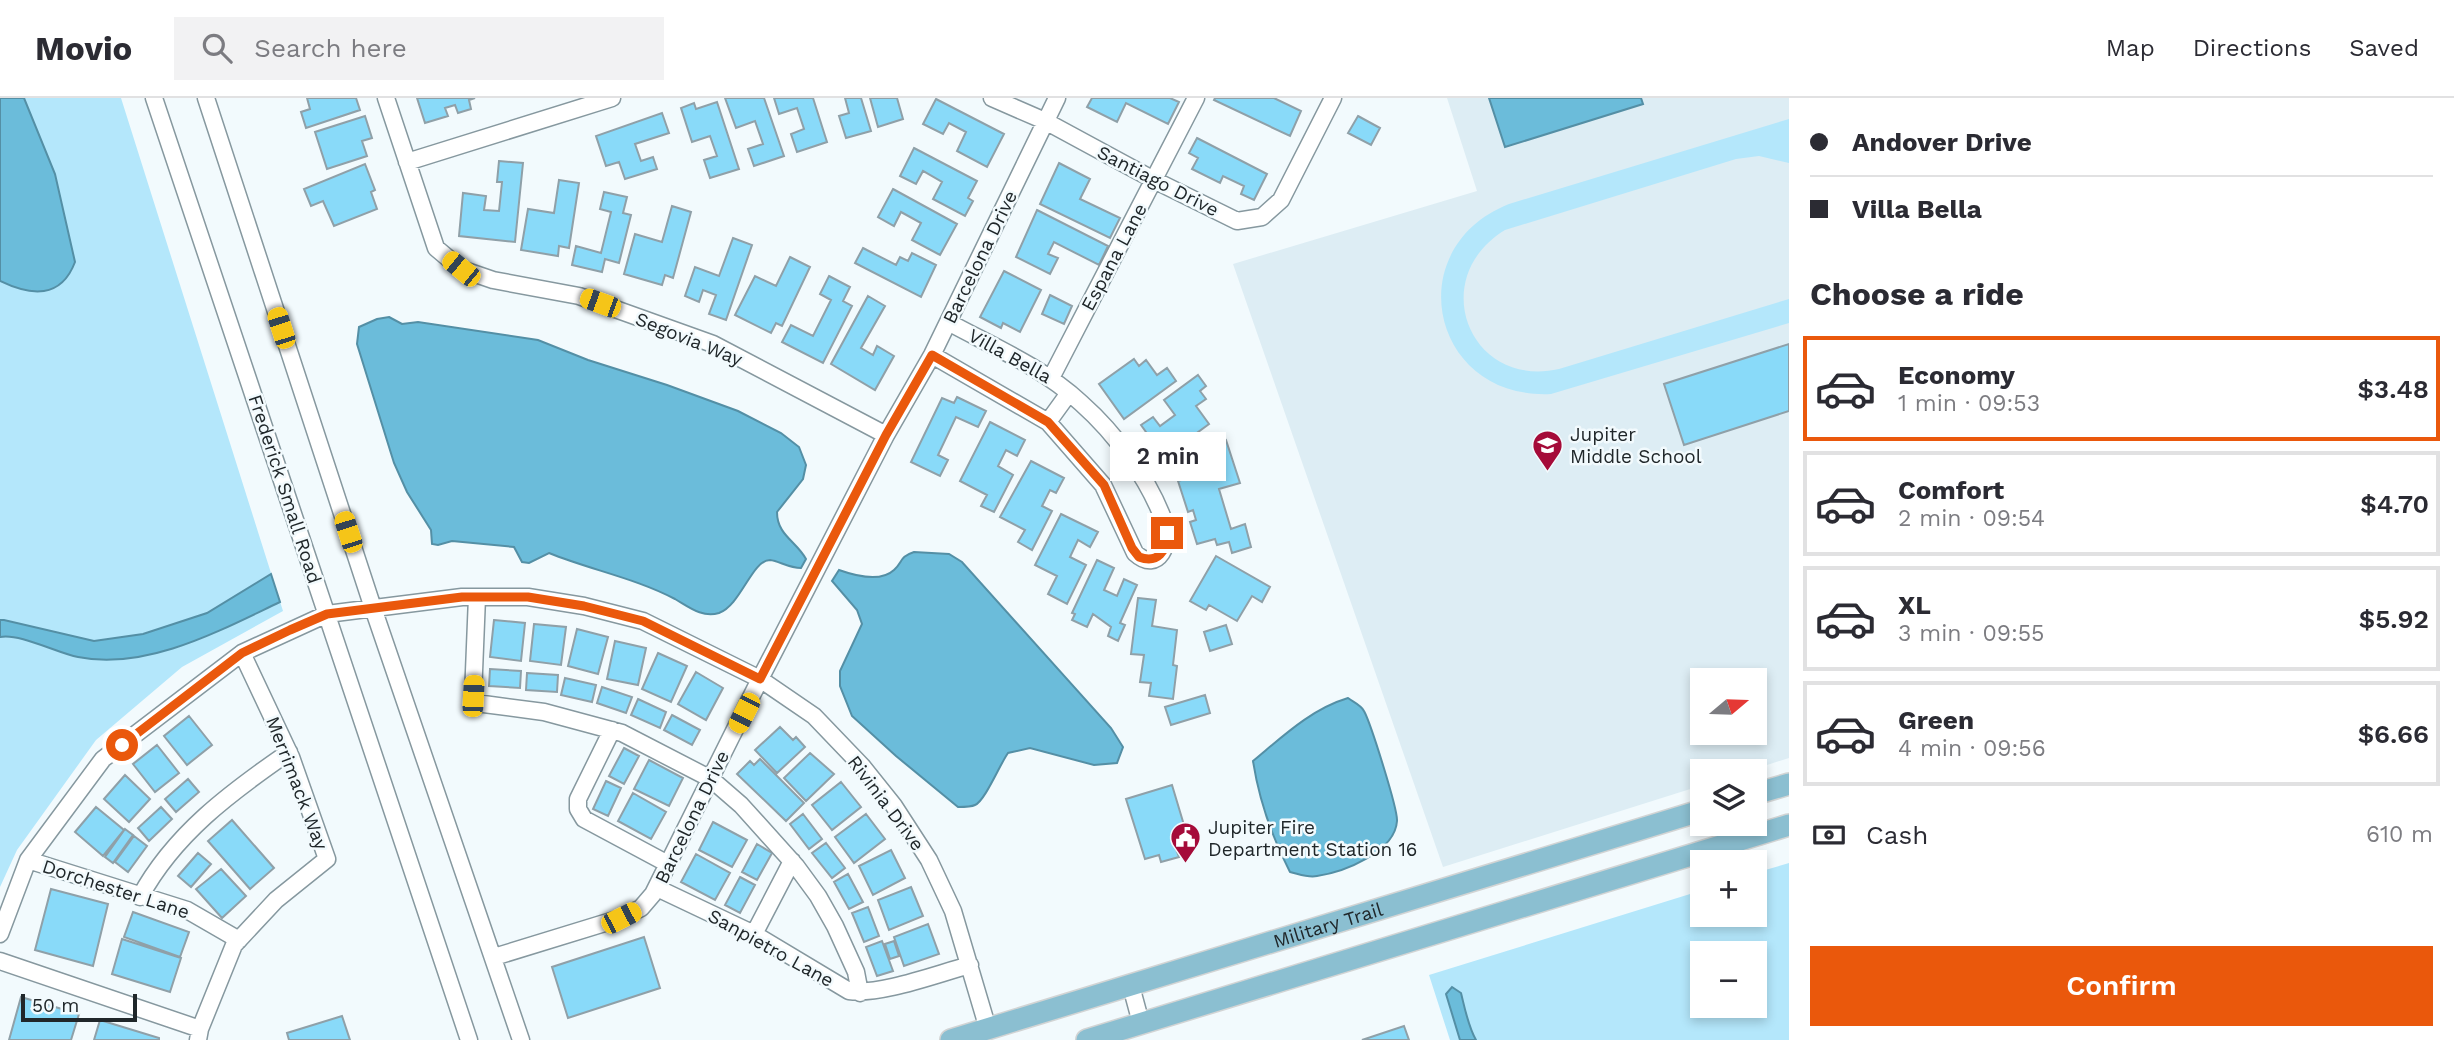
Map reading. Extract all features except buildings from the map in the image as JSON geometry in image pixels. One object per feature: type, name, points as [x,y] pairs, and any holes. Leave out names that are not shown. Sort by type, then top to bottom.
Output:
[{"type":"main road","points":[[1767,790],[1789,784]]},
{"type":"main road","name":"Military Trail","points":[[951,1040],[1690,814]]},
{"type":"main road","name":"Military Trail","points":[[1087,1040],[1789,825]]},
{"type":"street","name":"Frederick Small Road","points":[[154,98],[469,1040]]},
{"type":"street","points":[[206,98],[373,608],[494,957],[520,1040]]},
{"type":"street","name":"Segovia Way","points":[[386,98],[436,248],[461,269],[493,280],[579,296],[713,344],[886,435]]},
{"type":"street","points":[[407,162],[612,98]]},
{"type":"street","name":"Santiago Drive","points":[[992,98],[1045,121],[1237,221],[1262,217],[1281,200],[1333,98]]},
{"type":"street","name":"Barcelona Drive","points":[[494,957],[621,918],[640,908],[657,888],[760,679],[886,435],[932,355],[1057,98]]},
{"type":"street","name":"Espana Lane","points":[[1051,378],[1196,98]]},
{"type":"street","name":"Villa Bella","points":[[932,355],[1048,422],[1104,485],[1135,553],[1145,559],[1159,556],[1167,543],[1164,521],[1147,486],[1106,428],[1051,378],[948,322]]},
{"type":"street","name":"Villa Bella","points":[[1048,422],[1069,393]]},
{"type":"street","name":"Rivinia Drive","points":[[0,934],[29,860],[103,759],[242,653],[327,614],[462,597],[528,597],[584,606],[643,621],[760,679],[814,716],[862,766],[894,806],[929,860],[953,911],[989,1030]]},
{"type":"street","points":[[477,597],[473,696],[476,703],[544,712],[622,733],[711,779],[741,805],[792,861],[818,896],[856,972],[860,993],[970,965]]},
{"type":"street","name":"Merrimack Way","points":[[199,1035],[234,945],[276,900],[327,859],[289,752],[242,653]]},
{"type":"street","points":[[612,730],[578,799],[578,809],[584,819],[668,864]]},
{"type":"street","points":[[140,897],[155,870],[195,825],[249,779],[289,752]]},
{"type":"street","name":"Dorchester Lane","points":[[29,860],[187,910],[239,940]]},
{"type":"street","points":[[754,934],[792,861]]},
{"type":"street","name":"Sanpietro Lane","points":[[657,888],[754,934],[849,991],[860,993]]},
{"type":"street","points":[[0,961],[199,1035]]},
{"type":"street","points":[[1131,986],[1141,1023]]},
{"type":"shaded area","points":[[0,98],[121,98],[283,611],[182,667],[96,740],[17,850],[0,887]]},
{"type":"shaded area","points":[[0,98],[24,98],[55,174],[75,262],[62,283],[44,291],[23,290],[0,281]]},
{"type":"shaded area","name":"Jupiter Middle School","points":[[1447,98],[1789,98],[1789,758],[1767,765],[1767,759],[1690,759],[1690,789],[1443,867],[1233,264],[1477,191]]},
{"type":"shaded area","points":[[1489,98],[1641,98],[1643,104],[1505,147]]},
{"type":"shaded area","points":[[1789,119],[1789,163],[1759,156],[1736,159],[1505,230],[1481,251],[1467,275],[1464,300],[1469,325],[1482,346],[1501,362],[1528,371],[1559,369],[1789,299],[1789,323],[1551,394],[1510,389],[1478,373],[1456,348],[1443,318],[1442,285],[1452,253],[1474,225],[1509,204]]},
{"type":"shaded area","points":[[389,317],[402,324],[418,322],[538,340],[588,360],[738,411],[781,433],[799,447],[806,465],[803,479],[777,512],[780,527],[806,559],[801,568],[770,560],[764,562],[727,608],[719,613],[707,614],[644,585],[549,553],[529,563],[522,562],[514,547],[452,541],[432,544],[431,530],[407,492],[394,463],[357,344],[359,327]]},
{"type":"shaded area","points":[[914,552],[949,554],[962,562],[1111,728],[1123,747],[1117,763],[1094,765],[1030,748],[1008,753],[979,802],[958,807],[852,716],[840,686],[840,671],[862,624],[857,610],[832,581],[839,570],[866,577],[888,574],[903,558]]},
{"type":"shaded area","points":[[271,574],[280,602],[208,635],[156,653],[104,660],[69,655],[18,638],[0,637],[0,620],[94,641],[143,634],[207,613]]},
{"type":"shaded area","points":[[1348,698],[1363,709],[1372,732],[1396,814],[1394,832],[1378,851],[1341,870],[1314,876],[1290,872],[1267,818],[1253,761],[1309,716]]},
{"type":"shaded area","points":[[1789,863],[1789,1040],[1450,1040],[1429,975],[1690,894],[1690,927],[1767,927],[1767,869]]},
{"type":"shaded area","points":[[1452,987],[1461,993],[1476,1040],[1460,1040],[1446,994]]},
{"type":"place","name":"Jupiter Middle School","points":[[1547,472]]},
{"type":"place","name":"Jupiter Fire Department Station 16","points":[[1185,865]]},
{"type":"route","points":[[122,745],[242,653],[290,630],[327,614],[462,597],[528,597],[584,606],[643,621],[760,679],[886,435],[932,355],[1048,422],[1104,485],[1132,548],[1139,557],[1153,559],[1159,556],[1167,543],[1167,533]]}]
